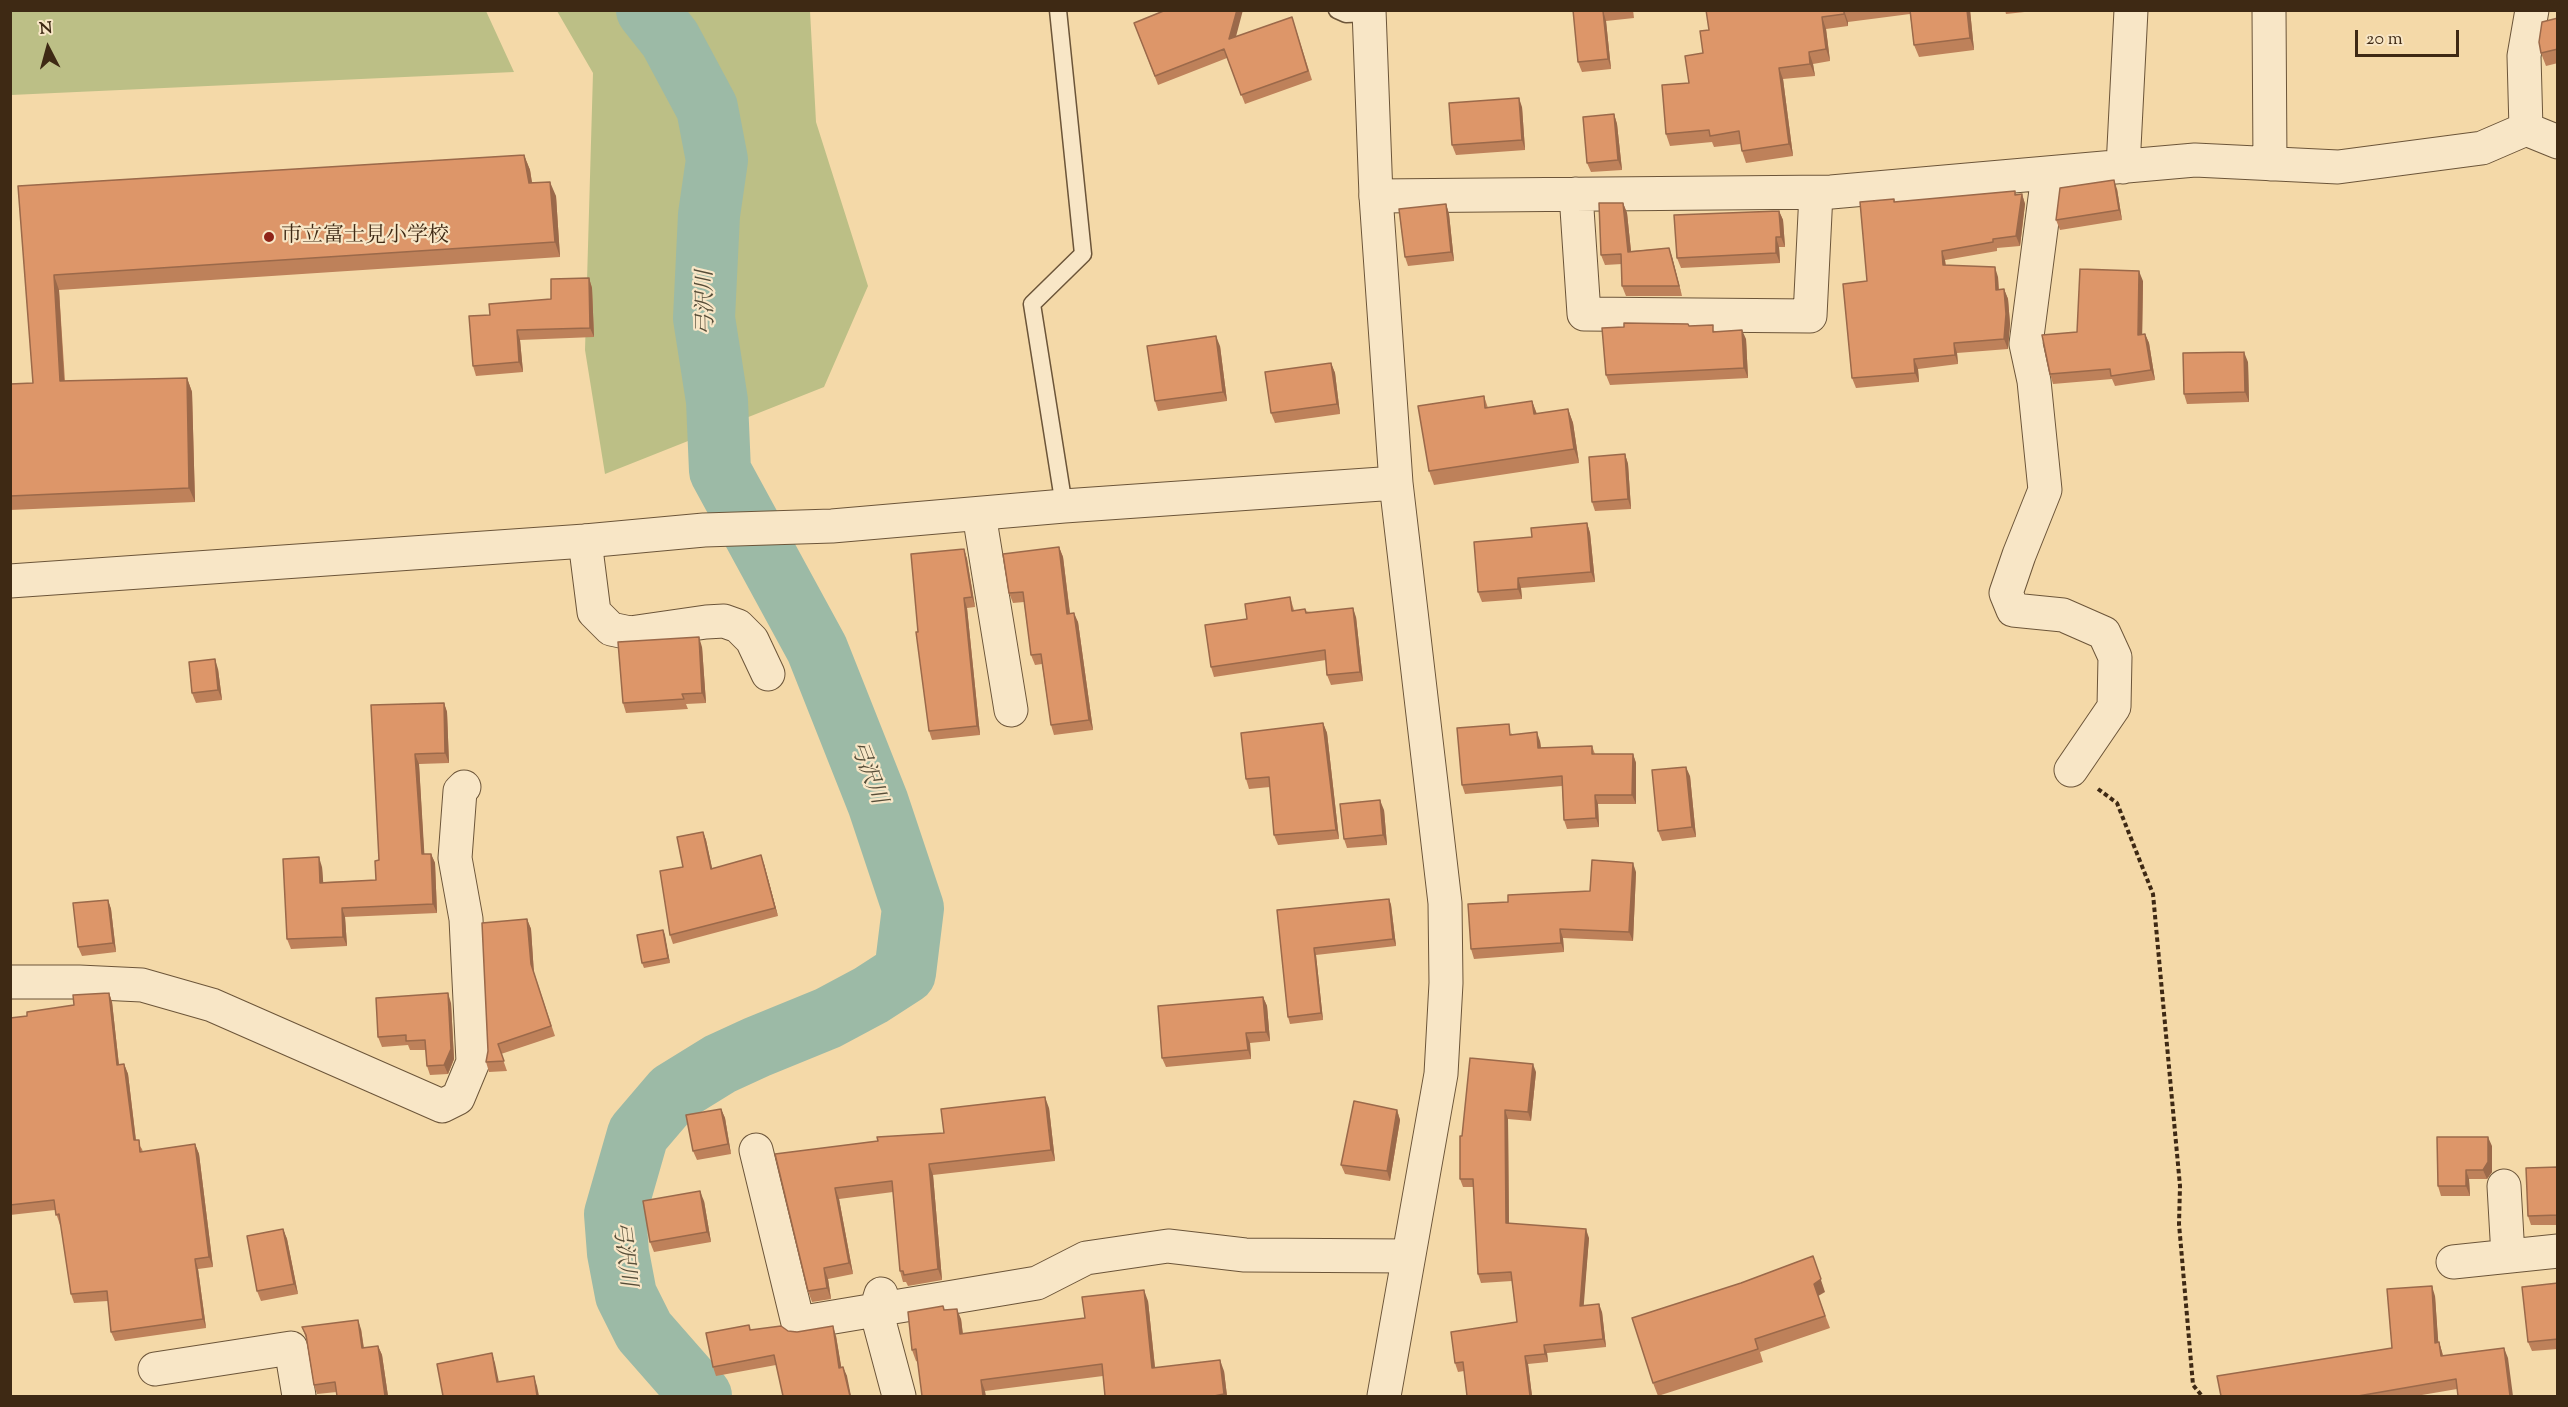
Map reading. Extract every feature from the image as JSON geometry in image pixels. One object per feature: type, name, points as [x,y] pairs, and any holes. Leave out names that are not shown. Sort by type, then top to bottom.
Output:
[{"type":"street","points":[[2123,167],[2131,10]]},
{"type":"street","points":[[2269,10],[2270,164]]},
{"type":"street","points":[[2526,129],[2524,57],[2532,10]]},
{"type":"street","points":[[1369,12],[1376,196],[1396,483],[1445,903],[1446,983],[1441,1074],[1384,1396]]},
{"type":"street","points":[[1376,196],[1816,193],[2048,175],[2195,160],[2338,167],[2482,148],[2526,129],[2558,142]]},
{"type":"street","points":[[2048,175],[2026,344],[2034,381],[2045,490],[2006,593],[2013,610],[2063,615],[2104,633],[2115,657],[2114,707],[2071,770]]},
{"type":"street","points":[[1576,194],[1584,314],[1810,316],[1816,193]]},
{"type":"street","points":[[10,581],[585,541],[704,530],[832,526],[1064,506],[1396,483]]},
{"type":"street","points":[[979,514],[1011,710]]},
{"type":"street","points":[[585,541],[594,612],[611,629],[630,633],[723,621],[738,626],[752,640],[768,674]]},
{"type":"street","points":[[10,982],[142,985],[172,993],[212,1005],[442,1106],[458,1098],[473,1062],[466,919],[455,858],[460,791],[464,787]]},
{"type":"street","points":[[756,1150],[798,1323],[879,1302],[1037,1282],[1086,1258],[1168,1246],[1245,1256],[1408,1256]]},
{"type":"street","points":[[2504,1186],[2508,1256]]},
{"type":"street","points":[[2453,1262],[2558,1251]]},
{"type":"street","points":[[879,1302],[899,1396]]},
{"type":"street","points":[[155,1369],[291,1348],[299,1396]]},
{"type":"lane","points":[[1058,10],[1083,254],[1032,304],[1064,506]]},
{"type":"lane","points":[[1337,10],[1346,14],[1369,12]]},
{"type":"path","points":[[2071,770],[2117,803],[2153,894],[2180,1186],[2179,1224],[2193,1385],[2202,1396]]},
{"type":"green space","points":[[10,11],[486,11],[514,72],[11,95]]},
{"type":"green space","points":[[557,11],[810,11],[816,122],[868,286],[824,387],[605,474],[585,350],[593,73]]},
{"type":"building","points":[[1166,10],[1237,10],[1229,39],[1292,17],[1308,71],[1241,95],[1224,49],[1155,76],[1134,23]]},
{"type":"building","points":[[1573,10],[1612,10],[1603,11],[1608,59],[1578,62]]},
{"type":"building","points":[[1706,10],[1844,10],[1844,14],[1822,17],[1826,49],[1809,52],[1810,64],[1779,68],[1789,144],[1742,151],[1739,131],[1710,136],[1709,130],[1666,134],[1662,85],[1689,83],[1685,56],[1703,53],[1700,31],[1709,30]]},
{"type":"building","points":[[1910,10],[1967,10],[1970,38],[1914,45]]},
{"type":"building","points":[[2558,18],[2558,49],[2541,53],[2539,42],[2542,22]]},
{"type":"building","points":[[1519,98],[1522,140],[1452,145],[1449,103]]},
{"type":"building","points":[[1614,114],[1618,160],[1587,163],[1583,117]]},
{"type":"building","points":[[524,155],[529,183],[550,182],[555,242],[54,275],[60,381],[187,378],[189,488],[10,496],[10,384],[33,383],[18,186]]},
{"type":"building","points":[[2114,180],[2119,210],[2056,220],[2060,188]]},
{"type":"building","points":[[2015,191],[2015,195],[2022,194],[2016,236],[1942,251],[1943,265],[1995,267],[1996,290],[2004,289],[2006,314],[2004,339],[1954,343],[1955,355],[1914,359],[1915,373],[1852,378],[1843,284],[1867,281],[1860,202],[1894,199],[1894,202]]},
{"type":"building","points":[[1599,203],[1623,203],[1628,252],[1669,248],[1679,286],[1622,286],[1621,254],[1601,255]]},
{"type":"building","points":[[1446,204],[1451,252],[1405,257],[1399,209]]},
{"type":"building","points":[[1779,211],[1781,237],[1776,237],[1776,253],[1677,258],[1674,215]]},
{"type":"building","points":[[2080,269],[2139,271],[2138,335],[2145,334],[2151,370],[2111,376],[2110,369],[2050,374],[2042,335],[2077,332]]},
{"type":"building","points":[[589,278],[590,328],[517,330],[519,362],[473,366],[469,316],[490,315],[489,304],[551,299],[551,279]]},
{"type":"building","points":[[1624,323],[1713,325],[1713,332],[1742,330],[1744,368],[1606,375],[1602,328],[1624,327]]},
{"type":"building","points":[[1216,336],[1223,392],[1155,401],[1147,346]]},
{"type":"building","points":[[2244,352],[2245,392],[2184,394],[2183,353]]},
{"type":"building","points":[[1331,363],[1337,404],[1271,413],[1265,372]]},
{"type":"building","points":[[1484,396],[1485,408],[1532,401],[1534,414],[1568,409],[1574,449],[1429,471],[1418,406]]},
{"type":"building","points":[[1625,454],[1628,499],[1592,502],[1589,457]]},
{"type":"building","points":[[1587,523],[1591,572],[1518,578],[1518,589],[1478,592],[1474,542],[1532,537],[1531,528]]},
{"type":"building","points":[[1059,547],[1067,614],[1074,613],[1089,720],[1051,725],[1041,654],[1031,655],[1023,592],[1009,593],[1003,554]]},
{"type":"building","points":[[964,549],[972,597],[964,598],[977,726],[929,731],[916,632],[918,632],[911,554]]},
{"type":"building","points":[[1290,597],[1292,611],[1305,609],[1306,613],[1353,608],[1360,672],[1327,675],[1325,650],[1211,667],[1205,625],[1247,619],[1245,604]]},
{"type":"building","points":[[699,637],[702,693],[682,694],[684,699],[623,703],[618,642]]},
{"type":"building","points":[[215,659],[218,690],[192,693],[189,662]]},
{"type":"building","points":[[444,703],[445,753],[415,754],[422,854],[431,854],[433,904],[342,908],[343,937],[287,939],[283,859],[319,857],[320,883],[376,880],[375,861],[379,860],[371,705]]},
{"type":"building","points":[[1323,723],[1336,830],[1274,835],[1269,777],[1246,779],[1241,733]]},
{"type":"building","points":[[1509,724],[1510,735],[1537,732],[1538,748],[1592,746],[1592,754],[1633,754],[1632,795],[1595,795],[1596,818],[1564,820],[1562,776],[1462,785],[1457,728]]},
{"type":"building","points":[[1686,767],[1692,827],[1658,831],[1652,770]]},
{"type":"building","points":[[1380,800],[1383,835],[1344,839],[1340,804]]},
{"type":"building","points":[[703,832],[711,869],[761,855],[775,908],[670,935],[660,871],[683,867],[677,837]]},
{"type":"building","points":[[1592,860],[1633,863],[1629,932],[1560,929],[1561,943],[1471,949],[1468,904],[1508,902],[1508,895],[1590,891]]},
{"type":"building","points":[[1389,899],[1393,939],[1314,948],[1321,1013],[1288,1017],[1277,910]]},
{"type":"building","points":[[108,900],[113,943],[78,947],[73,903]]},
{"type":"building","points":[[527,919],[531,964],[551,1026],[498,1044],[504,1061],[486,1062],[488,1051],[482,923]]},
{"type":"building","points":[[663,930],[668,958],[642,963],[637,935]]},
{"type":"building","points":[[109,993],[117,1065],[124,1064],[134,1140],[139,1140],[140,1152],[195,1144],[209,1257],[195,1259],[203,1319],[111,1332],[107,1291],[71,1294],[59,1214],[56,1215],[54,1200],[10,1205],[10,1018],[27,1016],[27,1012],[74,1005],[73,995]]},
{"type":"building","points":[[448,993],[451,1049],[444,1065],[427,1066],[425,1040],[406,1041],[406,1035],[378,1037],[376,998]]},
{"type":"building","points":[[1263,997],[1266,1032],[1246,1033],[1248,1050],[1162,1058],[1158,1006]]},
{"type":"building","points":[[1470,1058],[1533,1064],[1528,1112],[1505,1110],[1506,1223],[1586,1229],[1580,1306],[1599,1304],[1603,1339],[1544,1345],[1545,1354],[1525,1356],[1530,1396],[1467,1396],[1463,1362],[1455,1363],[1451,1332],[1517,1322],[1511,1272],[1478,1274],[1473,1179],[1460,1179],[1460,1136],[1462,1136]]},
{"type":"building","points":[[1045,1097],[1051,1150],[929,1164],[938,1269],[904,1275],[903,1271],[900,1271],[892,1181],[835,1188],[849,1263],[824,1268],[827,1288],[808,1291],[775,1154],[878,1141],[877,1137],[944,1133],[941,1109]]},
{"type":"building","points":[[1354,1101],[1397,1110],[1387,1171],[1341,1165]]},
{"type":"building","points":[[721,1109],[728,1144],[693,1151],[686,1115]]},
{"type":"building","points":[[2437,1137],[2488,1137],[2488,1162],[2483,1170],[2466,1170],[2466,1186],[2438,1186]]},
{"type":"building","points":[[2558,1167],[2558,1215],[2528,1216],[2526,1168]]},
{"type":"building","points":[[700,1191],[707,1232],[650,1242],[643,1201]]},
{"type":"building","points":[[283,1229],[294,1284],[257,1291],[247,1236]]},
{"type":"building","points":[[1813,1256],[1821,1279],[1814,1284],[1825,1316],[1755,1339],[1758,1349],[1653,1383],[1632,1318],[1741,1283]]},
{"type":"building","points":[[2558,1283],[2558,1339],[2528,1342],[2522,1287]]},
{"type":"building","points":[[2432,1286],[2435,1343],[2439,1342],[2441,1356],[2504,1348],[2510,1396],[2458,1396],[2456,1379],[2358,1396],[2221,1396],[2217,1376],[2392,1348],[2387,1289]]},
{"type":"building","points":[[1144,1290],[1152,1368],[1220,1360],[1224,1394],[1214,1396],[1105,1396],[1102,1364],[981,1380],[983,1396],[922,1396],[916,1349],[912,1350],[908,1312],[943,1306],[944,1310],[957,1309],[960,1334],[1085,1318],[1082,1297]]},
{"type":"building","points":[[358,1320],[362,1348],[378,1346],[385,1396],[337,1396],[335,1382],[314,1385],[306,1335],[302,1327]]},
{"type":"building","points":[[749,1325],[750,1330],[781,1326],[788,1331],[797,1332],[833,1326],[839,1368],[843,1367],[850,1396],[783,1396],[774,1355],[713,1367],[706,1333]]},
{"type":"building","points":[[492,1353],[497,1382],[534,1376],[537,1396],[443,1396],[437,1364]]},
{"type":"waterway","name":"弓沢川","points":[[647,10],[670,39],[707,108],[717,160],[709,215],[704,318],[717,401],[720,471],[817,649],[878,803],[913,908],[905,973],[871,995],[828,1018],[720,1064],[673,1093],[638,1134],[615,1214],[618,1253],[626,1295],[644,1331],[701,1396]]},
{"type":"place","name":"市立富士見小学校","points":[[269,237]]}]
